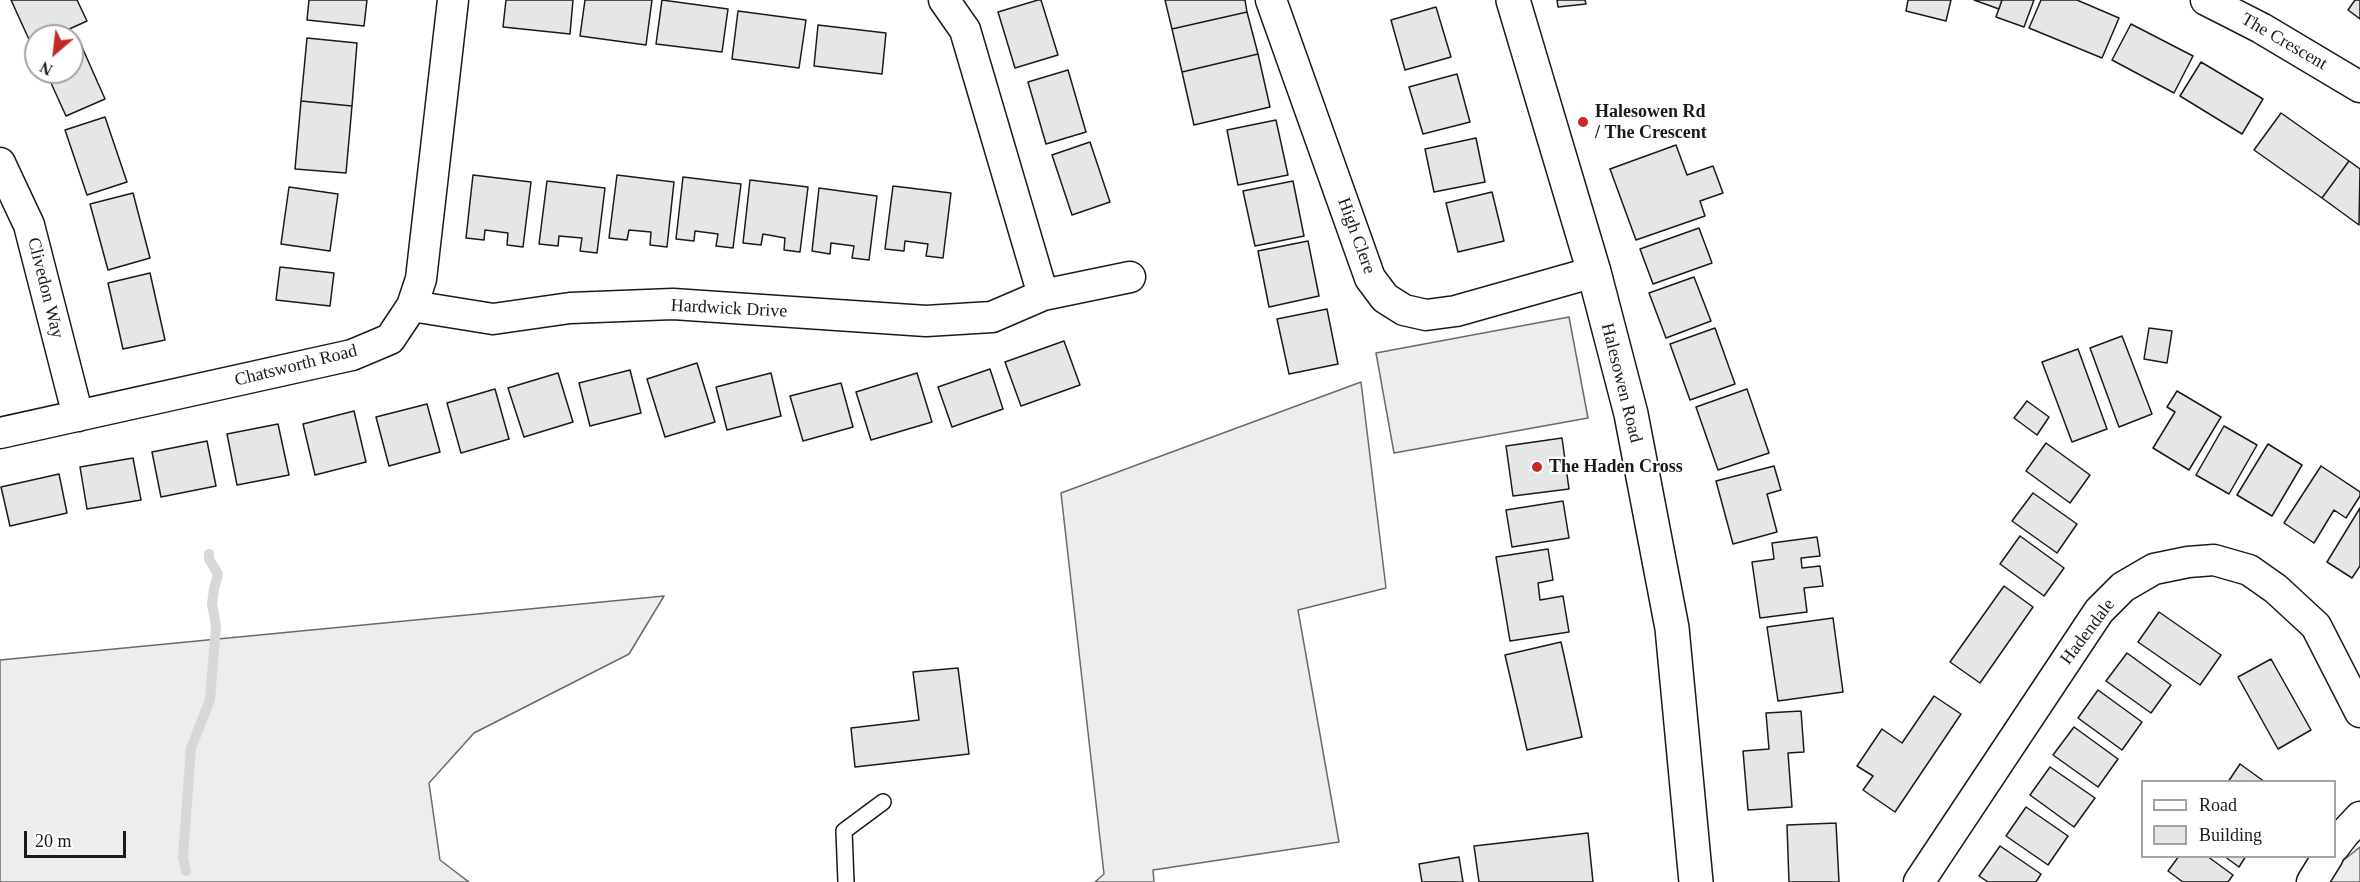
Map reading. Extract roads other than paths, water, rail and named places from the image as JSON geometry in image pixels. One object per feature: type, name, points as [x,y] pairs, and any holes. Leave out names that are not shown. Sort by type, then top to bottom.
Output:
[{"type":"main road","name":"Halesowen Road","points":[[1514,0],[1594,273],[1631,414],[1672,628],[1696,882]]},
{"type":"street","name":"Chatsworth Road","points":[[0,433],[352,355],[390,339],[412,306],[421,279],[453,0]]},
{"type":"street","points":[[944,0],[965,30],[1043,295]]},
{"type":"street","name":"High Clere","points":[[1271,0],[1370,278],[1385,298],[1404,310],[1426,315],[1456,311],[1594,273]]},
{"type":"street","name":"The Crescent","points":[[2206,0],[2261,28],[2360,87]]},
{"type":"street","name":"Clivedon Way","points":[[0,163],[29,225],[78,416]]},
{"type":"street","name":"Hardwick Drive","points":[[412,306],[493,319],[570,308],[673,304],[926,321],[992,318],[1043,295],[1130,277]]},
{"type":"street","name":"Hadendale","points":[[1919,882],[2099,611],[2123,587],[2154,568],[2214,560],[2249,570],[2276,589],[2316,626],[2360,712]]},
{"type":"street","points":[[2336,844],[2360,817]]},
{"type":"street","points":[[2312,882],[2327,858]]},
{"type":"lane","points":[[846,882],[843,831],[883,802]]},
{"type":"waterway","points":[[186,871],[183,857],[191,748],[210,700],[216,626],[212,604],[218,574],[209,559],[209,554]]},
{"type":"place","name":"Halesowen Rd / The Crescent","points":[[1583,122]]},
{"type":"place","name":"The Haden Cross","points":[[1537,467]]}]
